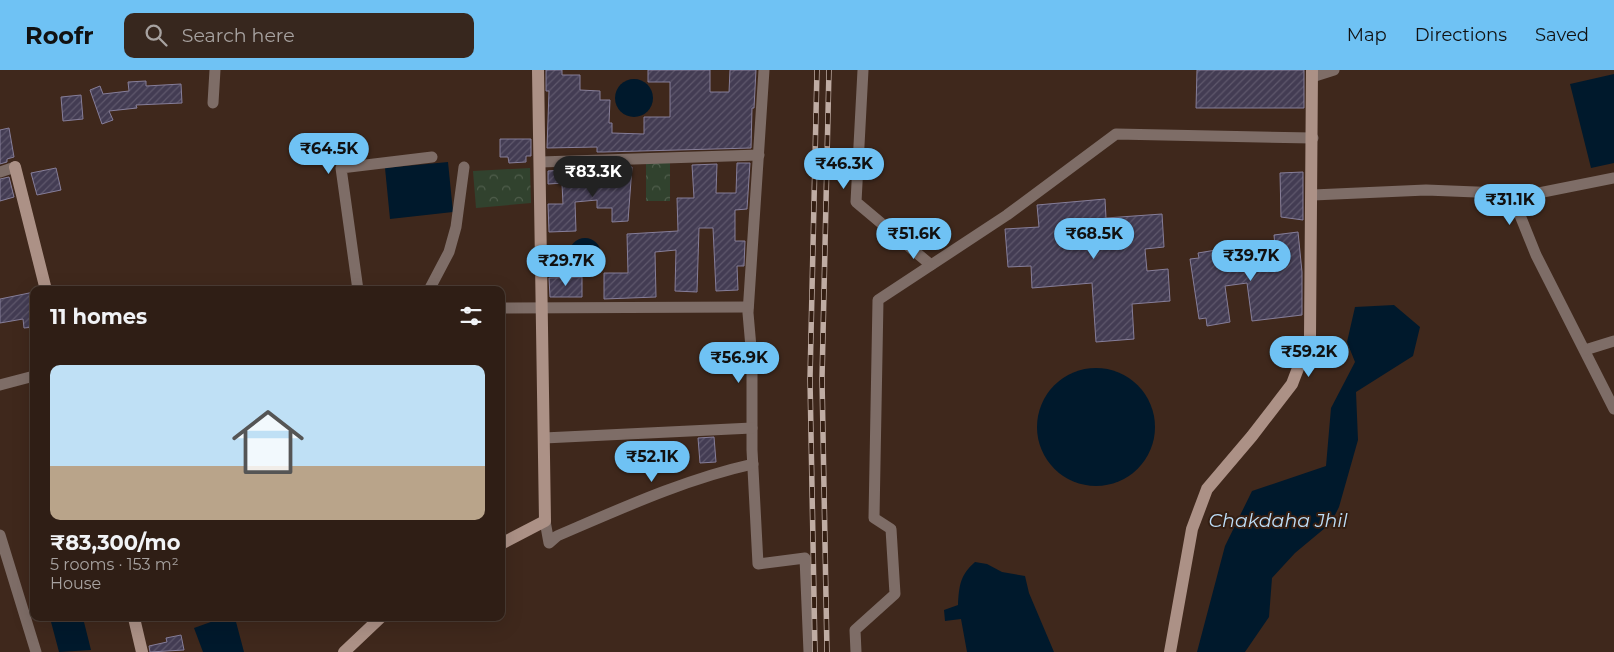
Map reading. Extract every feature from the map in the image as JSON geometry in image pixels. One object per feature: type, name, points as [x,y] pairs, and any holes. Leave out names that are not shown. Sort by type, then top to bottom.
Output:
[{"type":"main road","points":[[505,542],[545,521],[538,70]]},
{"type":"main road","points":[[1170,652],[1192,529],[1207,488],[1252,436],[1292,384],[1310,337],[1312,74]]},
{"type":"main road","points":[[16,167],[45,286]]},
{"type":"main road","points":[[135,621],[142,652]]},
{"type":"main road","points":[[344,652],[377,621]]},
{"type":"street","points":[[213,103],[215,70]]},
{"type":"street","points":[[764,70],[748,307],[752,359],[752,464],[758,564],[806,558],[809,652]]},
{"type":"street","points":[[863,70],[856,202],[931,265]]},
{"type":"street","points":[[1312,74],[1334,70]]},
{"type":"street","points":[[856,652],[855,630],[895,594],[891,529],[874,518],[878,300],[1007,215],[1116,134],[1313,138]]},
{"type":"street","points":[[540,162],[759,155]]},
{"type":"street","points":[[357,286],[341,168],[432,157]]},
{"type":"street","points":[[0,172],[16,167]]},
{"type":"street","points":[[431,286],[449,252],[456,227],[464,167]]},
{"type":"street","points":[[1312,195],[1426,190],[1501,193],[1513,198],[1614,178]]},
{"type":"street","points":[[1513,198],[1536,255],[1614,409]]},
{"type":"street","points":[[505,308],[748,307]]},
{"type":"street","points":[[1585,350],[1614,341]]},
{"type":"street","points":[[0,385],[30,377]]},
{"type":"street","points":[[544,438],[752,428]]},
{"type":"street","points":[[545,521],[549,543],[557,536],[638,502],[719,471],[752,464]]},
{"type":"street","points":[[0,535],[36,652]]},
{"type":"green space","points":[[646,158],[670,158],[670,201],[646,201]]},
{"type":"green space","points":[[530,168],[531,203],[476,208],[473,171]]},
{"type":"water","points":[[1614,74],[1614,163],[1591,168],[1570,84]]},
{"type":"water","points":[[634,79],[647,85],[653,98],[647,111],[634,117],[621,111],[615,98],[621,85]]},
{"type":"water","points":[[448,162],[453,212],[390,219],[385,168]]},
{"type":"water","points":[[585,238],[591,239],[596,243],[600,248],[600,260],[596,265],[591,269],[585,270],[579,269],[574,265],[570,260],[569,254],[570,248],[574,243],[579,239]]},
{"type":"water","name":"Chakdaha Jhil","points":[[1394,305],[1420,327],[1413,356],[1356,392],[1358,440],[1339,507],[1331,523],[1295,553],[1272,578],[1269,617],[1245,652],[1197,652],[1225,546],[1252,491],[1326,466],[1331,408],[1355,362],[1347,342],[1355,307]]},
{"type":"water","points":[[1096,368],[1118,373],[1129,378],[1145,394],[1150,405],[1155,427],[1150,449],[1145,460],[1129,476],[1118,481],[1096,486],[1074,481],[1063,476],[1047,460],[1042,449],[1037,427],[1042,405],[1047,394],[1063,378],[1074,373]]},
{"type":"water","points":[[975,562],[987,564],[1002,572],[1025,576],[1029,593],[1054,652],[967,652],[961,619],[945,621],[944,610],[958,605],[961,581]]},
{"type":"water","points":[[51,621],[84,621],[91,650],[59,652]]},
{"type":"water","points":[[214,621],[236,621],[244,652],[203,652],[194,628]]},
{"type":"building","points":[[546,70],[562,70],[562,75],[580,75],[580,90],[600,91],[600,100],[610,100],[609,123],[612,123],[612,133],[644,134],[644,117],[670,117],[670,82],[648,82],[648,70],[710,70],[710,92],[729,92],[730,70],[756,70],[754,108],[752,108],[751,148],[597,152],[597,147],[547,148],[549,91],[546,91]]},
{"type":"building","points":[[1197,70],[1304,70],[1304,108],[1196,108]]},
{"type":"building","points":[[146,81],[146,86],[181,84],[182,103],[136,105],[137,108],[109,111],[113,120],[102,124],[90,90],[100,86],[103,94],[129,91],[128,82]]},
{"type":"building","points":[[81,95],[83,119],[63,121],[61,97]]},
{"type":"building","points":[[9,128],[14,157],[0,164],[0,130]]},
{"type":"building","points":[[500,139],[531,139],[531,156],[526,156],[526,162],[509,163],[508,157],[500,157]]},
{"type":"building","points":[[737,163],[750,163],[747,209],[735,210],[735,241],[745,241],[744,266],[737,266],[738,290],[716,291],[713,228],[699,228],[697,292],[675,291],[676,250],[655,252],[656,297],[604,299],[604,273],[628,273],[627,234],[678,231],[677,198],[694,198],[692,165],[717,164],[716,193],[736,193]]},
{"type":"building","points":[[612,167],[632,167],[628,221],[612,222],[612,208],[597,208],[597,200],[575,202],[576,231],[549,232],[548,204],[563,204],[562,184],[587,183],[586,173],[612,172]]},
{"type":"building","points":[[56,168],[61,190],[37,195],[31,173]]},
{"type":"building","points":[[563,170],[564,183],[548,184],[548,171]]},
{"type":"building","points":[[1303,172],[1303,220],[1281,217],[1280,173]]},
{"type":"building","points":[[9,177],[14,197],[0,201],[0,179]]},
{"type":"building","points":[[1105,199],[1106,218],[1162,214],[1164,247],[1145,249],[1147,271],[1168,269],[1170,301],[1132,304],[1134,339],[1096,342],[1092,283],[1032,288],[1031,266],[1008,267],[1005,229],[1039,227],[1037,205]]},
{"type":"building","points":[[1298,232],[1302,272],[1302,315],[1252,321],[1247,283],[1225,286],[1230,322],[1207,326],[1206,318],[1199,319],[1190,259],[1199,258],[1198,253],[1228,248],[1230,262],[1276,257],[1274,235]]},
{"type":"building","points":[[582,277],[582,297],[550,297],[549,278]]},
{"type":"building","points":[[30,293],[30,327],[24,328],[23,319],[0,323],[0,299]]},
{"type":"building","points":[[714,437],[716,462],[700,463],[698,438]]},
{"type":"building","points":[[181,635],[184,650],[150,652],[149,646],[167,642],[166,638]]},
{"type":"railway","points":[[815,652],[810,379],[817,70]]},
{"type":"railway","points":[[827,652],[822,379],[829,70]]}]
